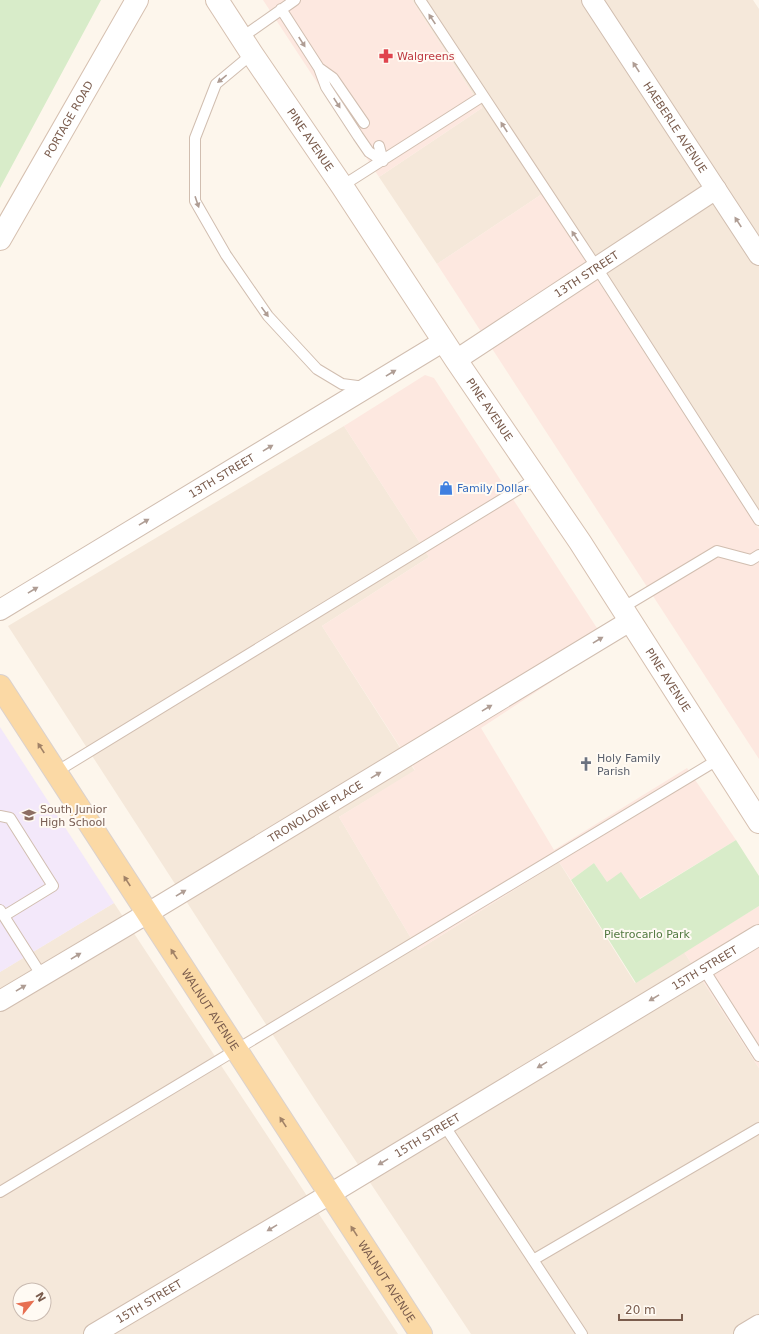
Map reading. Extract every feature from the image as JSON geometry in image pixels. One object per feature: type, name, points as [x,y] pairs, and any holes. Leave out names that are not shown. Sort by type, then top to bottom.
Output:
[{"type":"main road","name":"PORTAGE ROAD","points":[[0,240],[137,0]]},
{"type":"main road","name":"PINE AVENUE","points":[[217,0],[342,186],[456,360],[537,478],[759,822]]},
{"type":"main road","name":"WALNUT AVENUE","points":[[0,686],[330,1194],[415,1332]]},
{"type":"street","name":"HAEBERLE AVENUE","points":[[592,0],[759,255]]},
{"type":"street","name":"13TH STREET","points":[[456,360],[716,189]]},
{"type":"street","name":"13TH STREET","points":[[0,610],[444,341]]},
{"type":"street","name":"TRONOLONE PLACE","points":[[0,1001],[148,913],[626,614]]},
{"type":"street","name":"15TH STREET","points":[[94,1334],[330,1194],[759,935]]},
{"type":"street","points":[[744,1334],[759,1325]]},
{"type":"lane","points":[[294,0],[282,9],[247,46],[216,84],[195,138],[195,201],[226,255],[268,316],[317,369],[342,384],[367,388]]},
{"type":"lane","points":[[420,0],[597,268],[759,520]]},
{"type":"lane","points":[[282,9],[319,68],[326,87],[358,136],[369,152],[383,161]]},
{"type":"lane","points":[[319,68],[333,78],[364,123]]},
{"type":"lane","points":[[342,186],[483,96]]},
{"type":"lane","points":[[379,146],[383,161]]},
{"type":"lane","points":[[56,772],[537,478]]},
{"type":"lane","points":[[626,614],[717,551],[751,560],[759,555]]},
{"type":"lane","points":[[0,1192],[719,759]]},
{"type":"lane","points":[[0,816],[10,818],[53,886],[2,913],[42,976]]},
{"type":"lane","points":[[703,968],[759,1056]]},
{"type":"lane","points":[[444,1125],[582,1334]]},
{"type":"lane","points":[[534,1260],[759,1128]]},
{"type":"shaded area","points":[[263,0],[412,0],[482,108],[379,177]]},
{"type":"shaded area","points":[[412,0],[753,0],[759,9],[759,527],[542,194],[437,264],[379,177],[482,108]]},
{"type":"shaded area","points":[[542,194],[759,529],[759,759],[437,264]]},
{"type":"shaded area","points":[[425,375],[434,378],[608,645],[481,728],[554,850],[687,768],[736,840],[639,899],[607,882],[594,863],[571,880],[559,862],[418,950],[339,817],[415,770],[322,626],[429,557],[344,426]]},
{"type":"shaded area","points":[[344,426],[429,557],[322,626],[415,771],[339,817],[418,950],[559,862],[635,983],[684,952],[759,1068],[759,1334],[471,1334],[315,1100],[8,626]]},
{"type":"shaded area","name":"South Junior High School","points":[[0,727],[114,903],[0,972]]},
{"type":"shaded area","points":[[114,903],[398,1334],[0,1334],[0,972]]},
{"type":"shaded area","points":[[759,906],[759,1068],[684,952]]},
{"type":"green space","points":[[0,0],[101,0],[0,188]]},
{"type":"green space","name":"Pietrocarlo Park","points":[[736,840],[759,876],[759,906],[636,983],[571,880],[594,863],[607,882],[621,872],[640,899]]},
{"type":"place","name":"Walgreens","points":[[386,56]]},
{"type":"place","name":"Family Dollar","points":[[446,488]]},
{"type":"place","name":"Holy Family Parish","points":[[586,764]]},
{"type":"place","name":"South Junior High School","points":[[29,815]]}]
